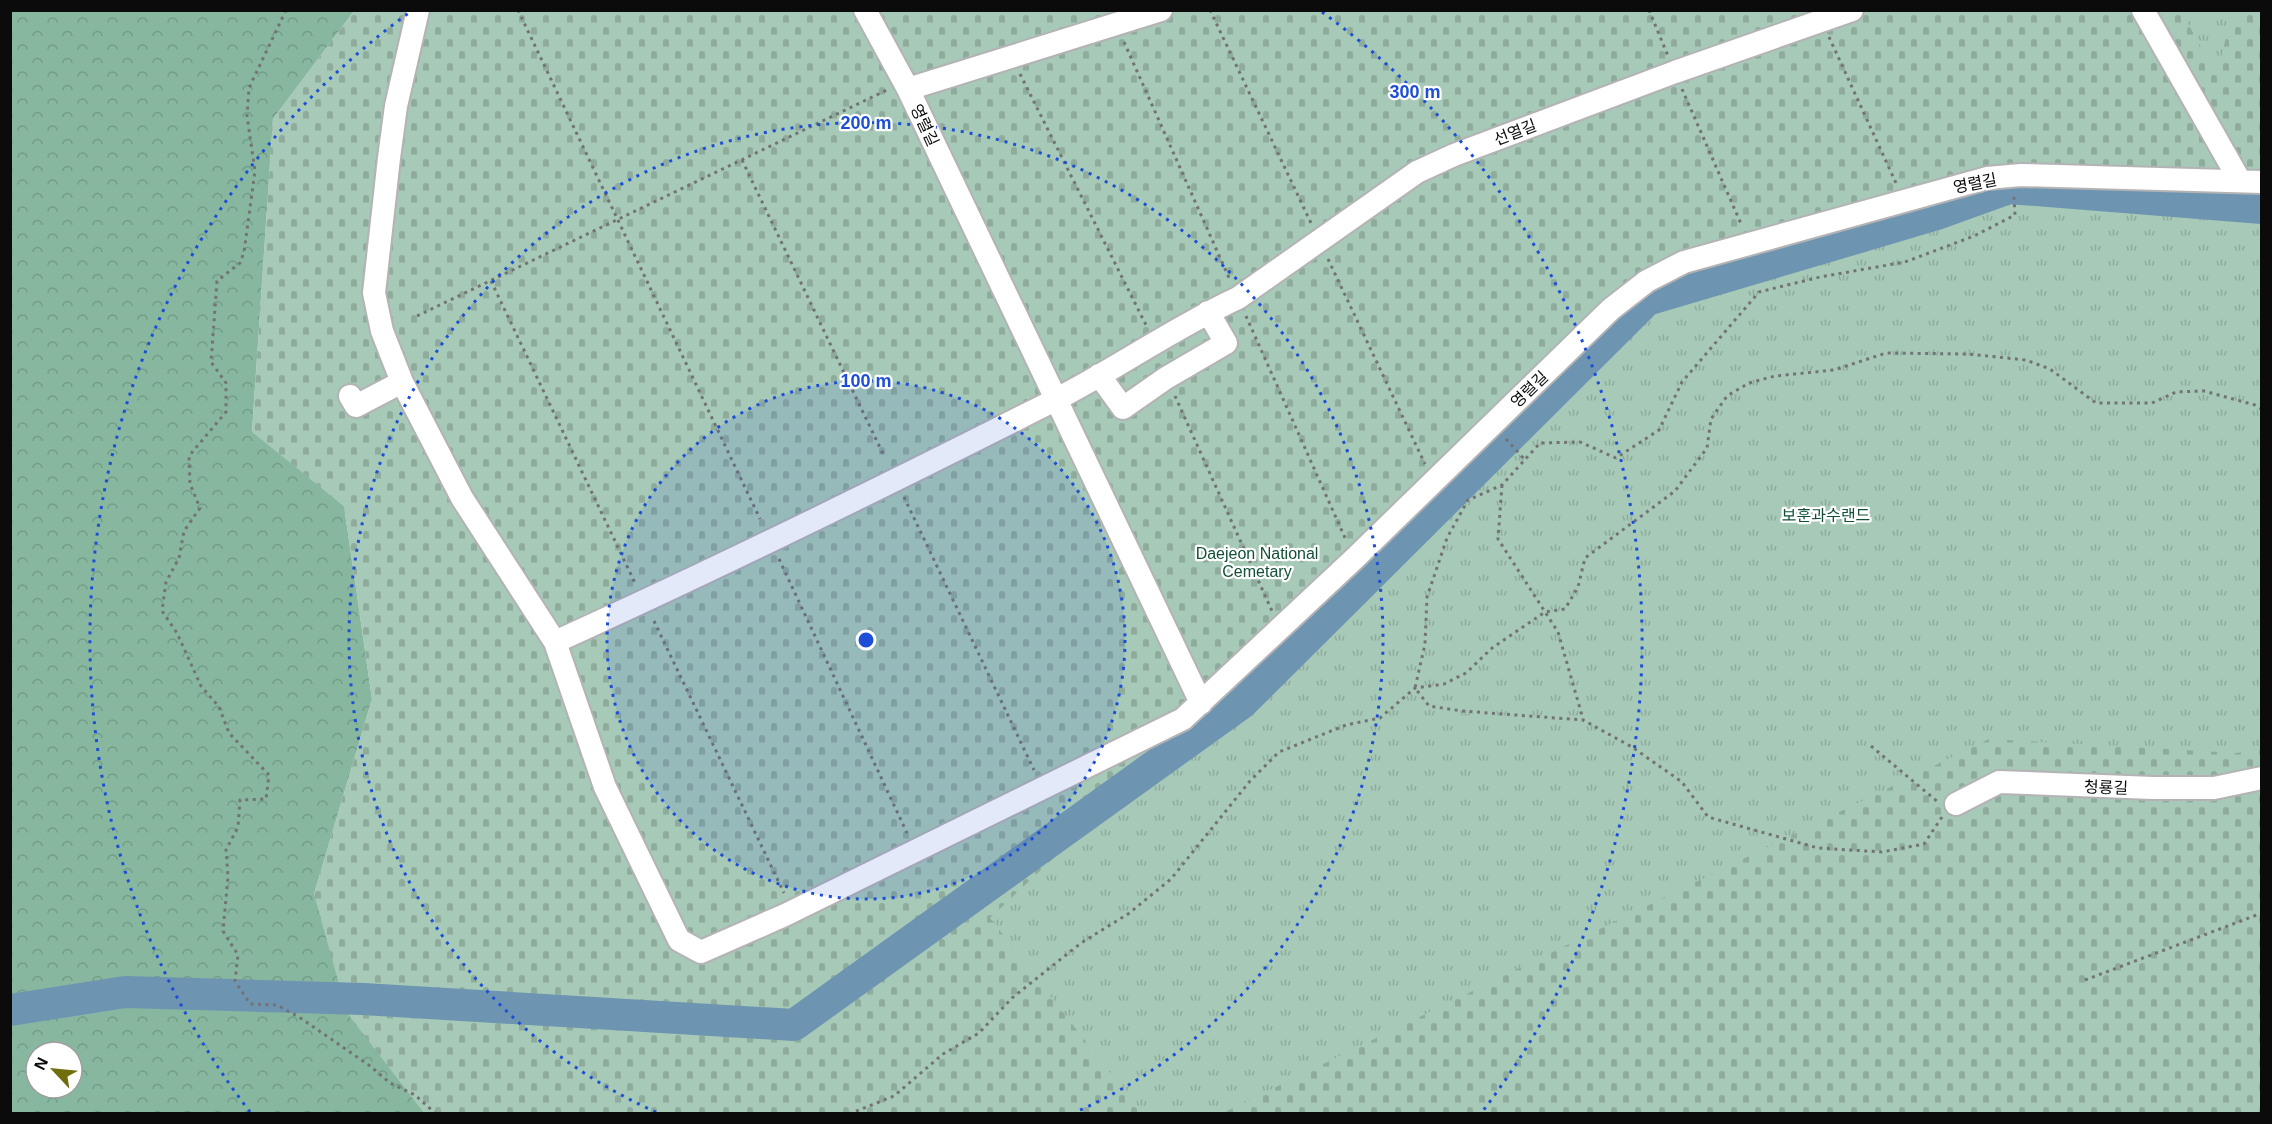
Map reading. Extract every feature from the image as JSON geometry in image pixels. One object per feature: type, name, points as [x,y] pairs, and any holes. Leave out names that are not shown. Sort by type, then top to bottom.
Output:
[{"type":"lane","points":[[418,10],[396,106],[374,293],[382,331],[402,382],[462,498],[555,642],[605,787],[679,940],[701,952],[792,911],[1183,719],[1201,703]]},
{"type":"lane","points":[[865,10],[898,89]]},
{"type":"lane","name":"영렬길","points":[[1161,10],[898,89],[1054,400],[1201,703],[1611,309],[1647,281],[1683,262],[1987,178],[2021,175],[2251,181]]},
{"type":"lane","name":"선열길","points":[[1208,312],[1238,298],[1417,172],[1454,155],[1675,72],[1852,10]]},
{"type":"lane","points":[[2143,10],[2251,181]]},
{"type":"lane","points":[[555,642],[775,541],[1054,400],[1099,375],[1156,344],[1208,312],[1226,343],[1167,378],[1123,408],[1099,375]]},
{"type":"lane","points":[[350,396],[357,406],[402,382]]},
{"type":"lane","name":"청룡길","points":[[1951,806],[1999,782],[2214,788],[2262,778]]},
{"type":"path","points":[[286,10],[249,88],[247,116],[255,171],[244,252],[240,263],[217,281],[212,362],[226,383],[226,412],[189,456],[190,484],[200,508],[184,531],[179,558],[166,582],[162,611],[177,633],[201,686],[219,707],[229,733],[269,775],[266,800],[240,800],[238,827],[226,850],[228,877],[223,931],[238,955],[235,981],[250,1004],[277,1005],[299,1017],[370,1066],[390,1083],[415,1095],[436,1113]]},
{"type":"path","points":[[518,10],[760,519]]},
{"type":"path","points":[[1648,10],[1749,244]]},
{"type":"path","points":[[1822,21],[1904,200]]},
{"type":"path","points":[[1011,56],[1156,344]]},
{"type":"path","points":[[417,316],[742,160],[898,89]]},
{"type":"path","points":[[742,160],[884,456]]},
{"type":"path","points":[[1415,688],[1425,644],[1427,597],[1446,538],[1468,500],[1502,484],[1540,443],[1580,442],[1616,458],[1659,430],[1682,382],[1759,292],[1905,262],[1974,236],[2014,215],[2014,197]]},
{"type":"path","points":[[491,280],[635,583]]},
{"type":"path","points":[[849,1113],[894,1096],[943,1054],[979,1033],[1012,998],[1081,943],[1128,914],[1171,879],[1250,781],[1279,752],[1346,725],[1380,718],[1415,688],[1443,684],[1466,673],[1492,648],[1545,612],[1565,609],[1578,587],[1585,558],[1675,491],[1707,448],[1712,419],[1726,396],[1749,383],[1775,376],[1834,370],[1886,353],[1968,354],[2026,360],[2050,369],[2096,403],[2152,403],[2176,392],[2204,391],[2255,405],[2262,410]]},
{"type":"path","points":[[1167,378],[1280,629]]},
{"type":"path","points":[[1502,434],[1525,460]]},
{"type":"path","points":[[1502,484],[1498,539],[1558,632],[1583,720]]},
{"type":"path","points":[[903,496],[1043,788]]},
{"type":"path","points":[[778,559],[915,850]]},
{"type":"path","points":[[654,621],[792,911]]},
{"type":"path","points":[[1415,688],[1429,706],[1462,711],[1583,720],[1632,747],[1682,782],[1708,817],[1818,848],[1882,852],[1924,843],[1951,806],[1871,746]]},
{"type":"path","points":[[2085,980],[2262,913]]},
{"type":"green space","points":[[10,11],[354,11],[273,119],[252,431],[344,506],[372,699],[314,894],[1096,1113],[11,1113]]},
{"type":"green space","name":"Daejeon National Cemetary","points":[[354,11],[2261,11],[2261,1113],[424,1113],[347,1013],[314,894],[372,699],[344,506],[252,432],[273,119]]},
{"type":"green space","points":[[2181,11],[2232,11],[2217,76]]},
{"type":"green space","name":"보훈과수랜드","points":[[2036,183],[2261,199],[2261,750],[2236,753],[1989,739],[1223,1113],[1141,1113],[990,918],[1370,560],[1688,271],[1928,199]]},
{"type":"waterway","points":[[10,1010],[125,992],[363,999],[794,1025],[1242,703],[1647,300],[1937,214],[2009,188],[2262,208]]}]
